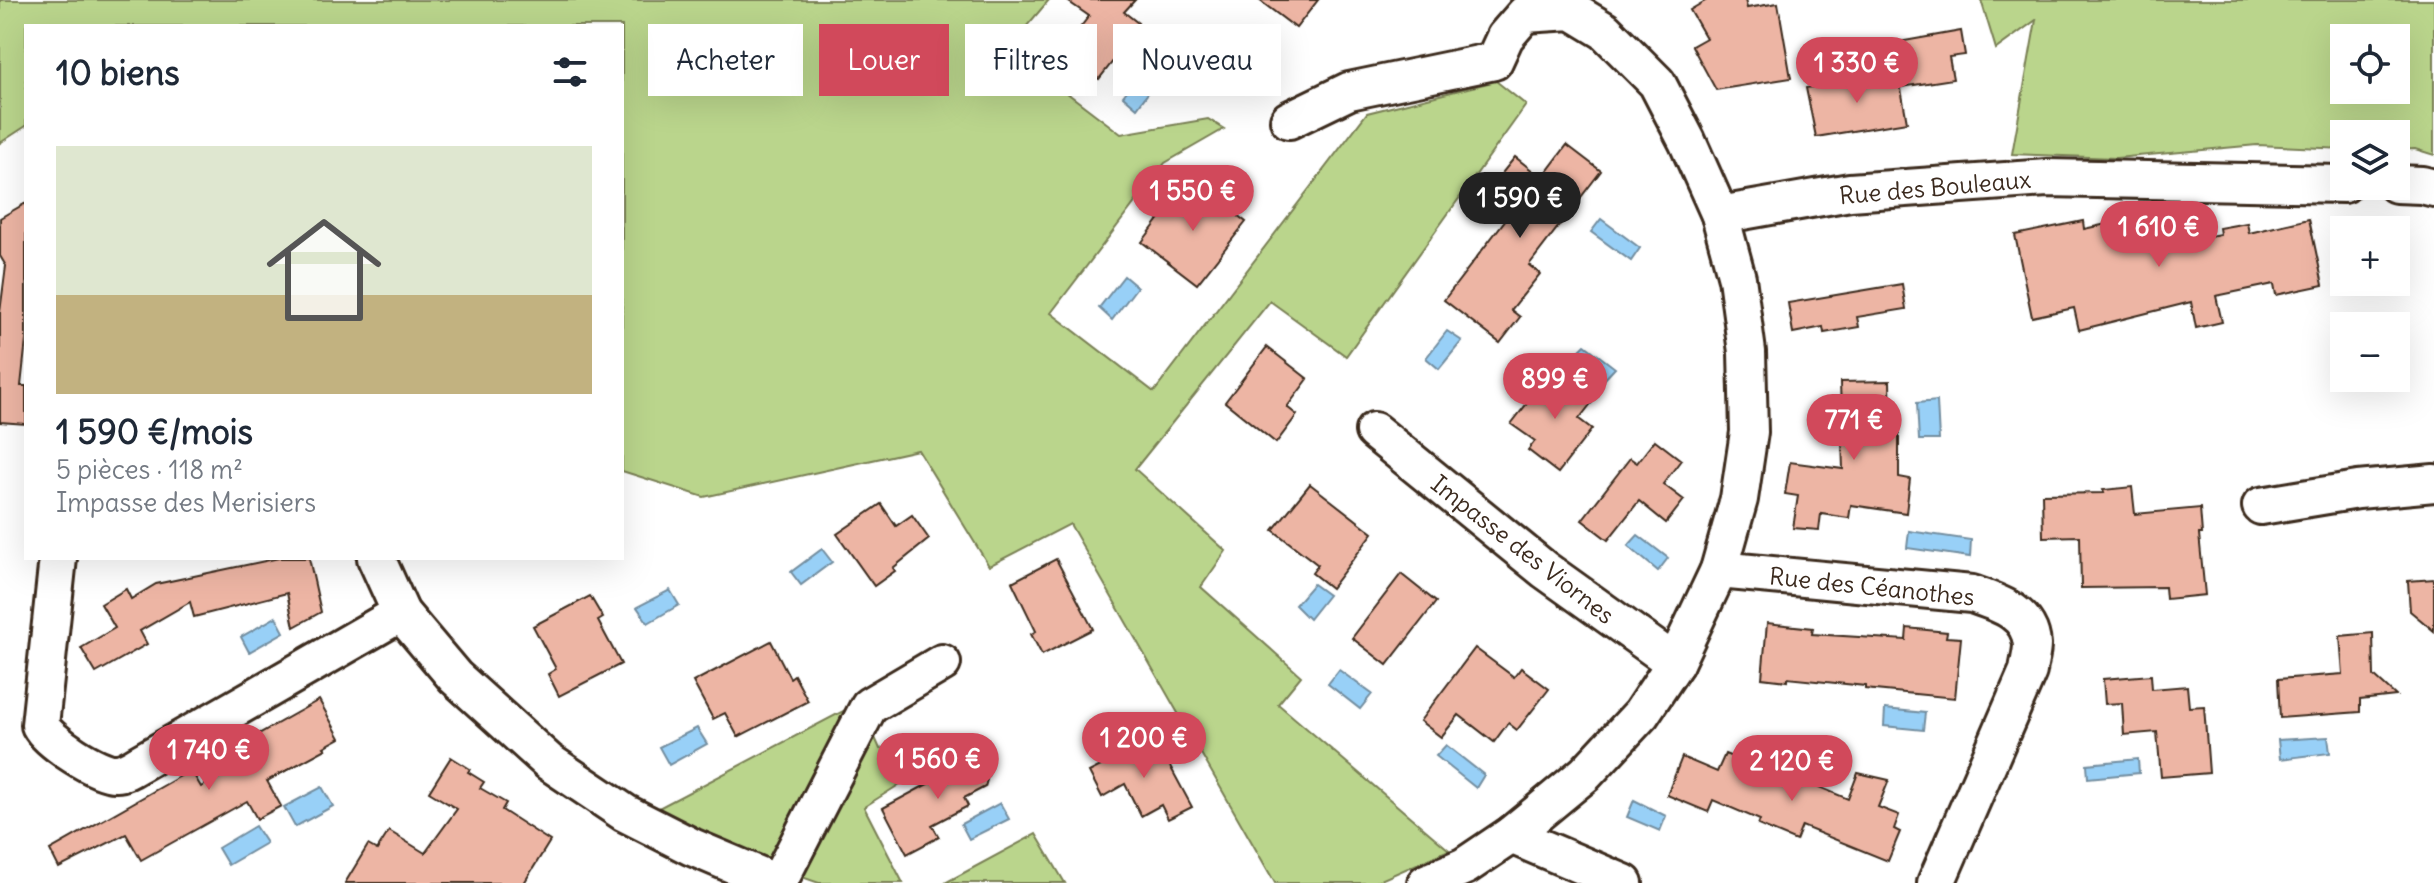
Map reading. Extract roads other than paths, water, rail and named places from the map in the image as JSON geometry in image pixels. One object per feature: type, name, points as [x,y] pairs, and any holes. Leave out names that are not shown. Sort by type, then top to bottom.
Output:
[{"type":"street","points":[[1289,120],[1349,91],[1494,61],[1505,37],[1525,14],[1572,11],[1605,31],[1657,83],[1720,215],[1737,278],[1747,352],[1749,432],[1739,499],[1719,570],[1675,663],[1641,714],[1585,774],[1511,835],[1465,866],[1426,883]]},
{"type":"street","name":"Rue des Bouleaux","points":[[1720,215],[1850,192],[2047,178],[2330,184]]},
{"type":"street","points":[[2410,185],[2434,188]]},
{"type":"street","name":"Impasse des Viornes","points":[[1374,431],[1545,570],[1675,663]]},
{"type":"street","points":[[2261,506],[2358,490],[2434,483]]},
{"type":"street","points":[[58,560],[40,725],[45,734],[86,762],[111,773],[121,773],[140,763],[401,613]]},
{"type":"street","points":[[377,560],[401,613],[455,677],[549,762],[625,813],[692,847],[778,883],[869,706],[942,663]]},
{"type":"street","name":"Rue des Céanothes","points":[[1719,570],[1972,594],[2007,606],[2024,623],[2032,645],[2028,671],[1936,883]]},
{"type":"street","points":[[1511,835],[1624,883]]},
{"type":"water","points":[[1123,96],[1146,96],[1137,108]]},
{"type":"water","points":[[1601,219],[1640,248],[1631,261],[1591,232]]},
{"type":"water","points":[[1124,276],[1137,287],[1112,320],[1099,308]]},
{"type":"water","points":[[1447,331],[1462,341],[1439,369],[1426,358]]},
{"type":"water","points":[[1585,345],[1615,368],[1602,382],[1573,357]]},
{"type":"water","points":[[1937,401],[1939,440],[1919,440],[1917,403]]},
{"type":"water","points":[[1909,531],[1971,540],[1970,557],[1907,548]]},
{"type":"water","points":[[1638,535],[1668,558],[1658,571],[1628,546]]},
{"type":"water","points":[[822,549],[832,562],[801,585],[791,572]]},
{"type":"water","points":[[1313,584],[1328,595],[1309,619],[1295,605]]},
{"type":"water","points":[[670,590],[679,605],[648,623],[637,607]]},
{"type":"water","points":[[276,617],[284,632],[249,652],[241,637]]},
{"type":"water","points":[[1339,670],[1372,694],[1360,709],[1328,684]]},
{"type":"water","points":[[1885,709],[1925,713],[1923,730],[1884,726]]},
{"type":"water","points":[[697,728],[707,744],[669,765],[659,747]]},
{"type":"water","points":[[2328,737],[2330,753],[2280,759],[2278,740]]},
{"type":"water","points":[[1446,745],[1484,775],[1476,788],[1436,756]]},
{"type":"water","points":[[2138,759],[2139,773],[2088,778],[2087,764]]},
{"type":"water","points":[[322,787],[333,806],[295,827],[284,807]]},
{"type":"water","points":[[1634,800],[1666,816],[1660,831],[1627,817]]},
{"type":"water","points":[[1000,803],[1009,819],[969,839],[961,824]]},
{"type":"water","points":[[255,826],[266,843],[228,865],[218,848]]}]
